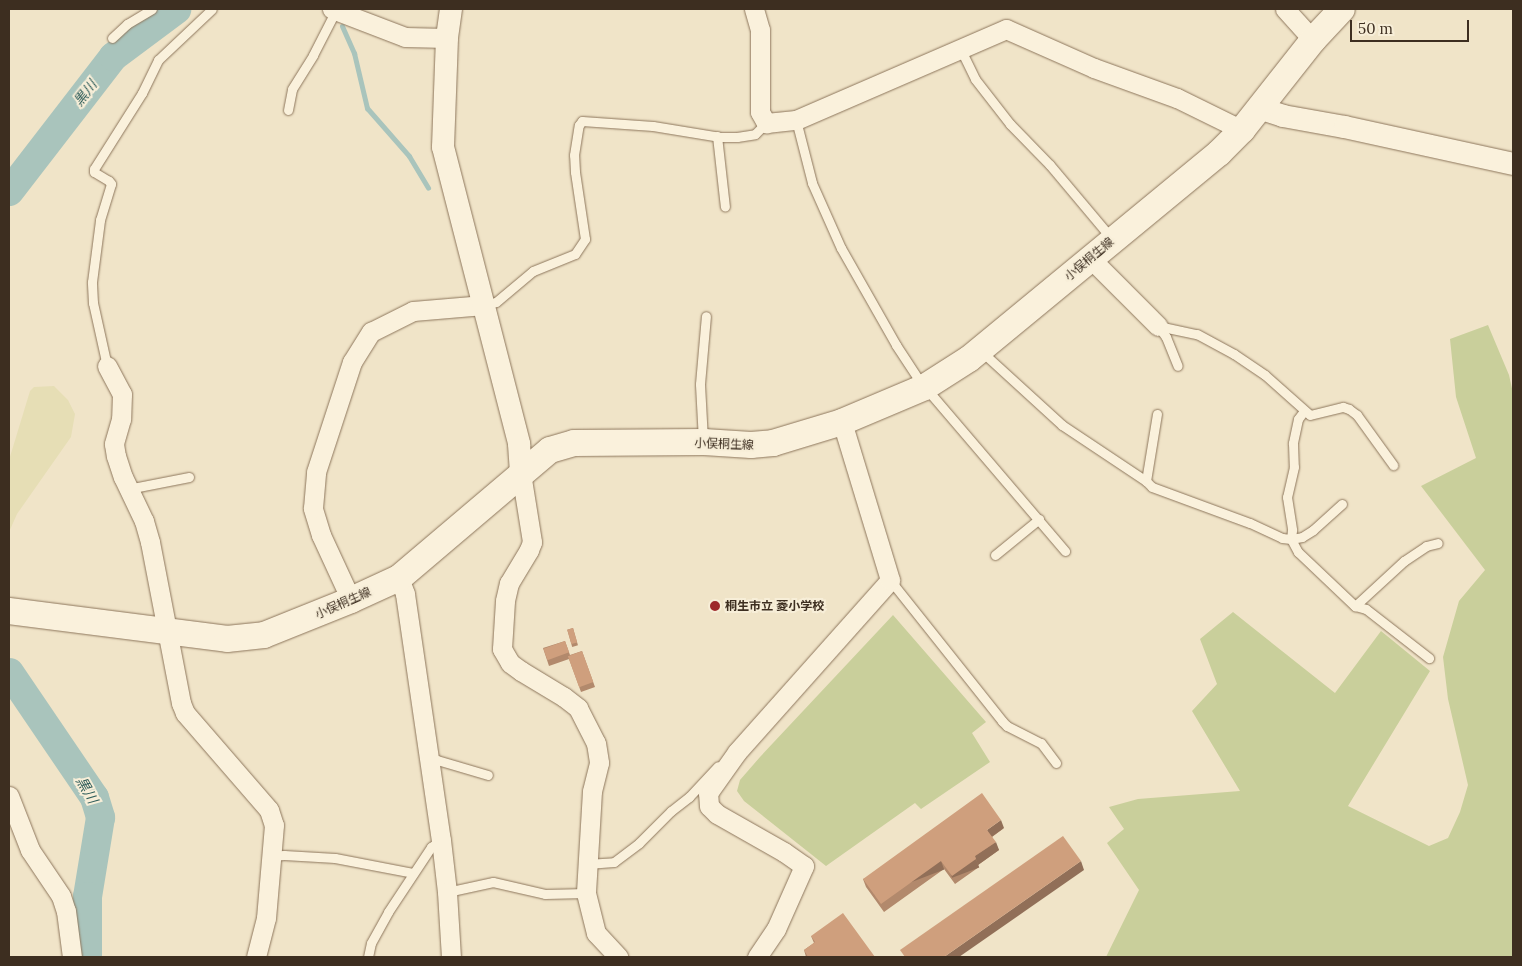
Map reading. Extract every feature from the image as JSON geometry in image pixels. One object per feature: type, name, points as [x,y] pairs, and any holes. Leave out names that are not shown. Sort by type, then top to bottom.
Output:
[{"type":"main road","name":"小俣桐生線","points":[[9,611],[227,639],[245,638],[277,631],[399,578],[550,450],[574,443],[704,442],[762,445],[802,436],[842,422],[926,386],[980,350],[1208,163],[1242,130],[1313,40],[1342,9]]},
{"type":"street","points":[[450,9],[442,147],[519,444],[521,473],[532,542],[509,583],[504,610],[502,649],[510,663],[520,671],[572,703],[593,735],[600,755],[592,791],[586,893],[596,934],[618,957]]},
{"type":"street","points":[[754,9],[760,30],[760,112],[766,124],[796,120],[1006,29],[1094,68],[1176,98],[1242,130]]},
{"type":"street","points":[[1285,9],[1313,40]]},
{"type":"street","points":[[334,10],[405,37],[447,38]]},
{"type":"street","points":[[1259,108],[1283,116],[1345,127],[1513,164]]},
{"type":"street","points":[[1090,258],[1158,326]]},
{"type":"street","points":[[351,600],[321,535],[313,508],[316,472],[352,362],[371,332],[413,311],[484,305]]},
{"type":"street","points":[[106,366],[122,394],[122,419],[114,444],[120,470],[144,520],[150,542],[184,712],[269,810],[274,825],[266,918],[256,957]]},
{"type":"street","points":[[758,957],[776,929],[804,866],[784,852],[717,814],[709,806],[708,793],[737,752],[890,580],[842,422]]},
{"type":"street","points":[[399,578],[405,594],[441,840],[447,892],[451,957]]},
{"type":"street","points":[[9,796],[30,850],[61,896],[66,911],[72,957]]},
{"type":"lane","points":[[112,38],[127,24],[152,9]]},
{"type":"lane","points":[[106,366],[92,303],[92,282],[100,220],[110,184],[109,181],[94,172],[94,169],[142,94],[158,60],[212,9]]},
{"type":"lane","points":[[288,110],[292,89],[314,55],[334,10]]},
{"type":"lane","points":[[960,48],[975,79],[1010,124],[1056,172],[1113,239]]},
{"type":"lane","points":[[796,120],[812,183],[841,248],[896,345],[926,386],[1065,551]]},
{"type":"lane","points":[[484,305],[496,302],[533,271],[574,254],[585,239],[574,155],[579,125],[582,121],[653,126],[717,136],[736,137],[755,134],[766,124]]},
{"type":"lane","points":[[717,136],[725,208]]},
{"type":"lane","points":[[704,442],[700,384],[706,316]]},
{"type":"lane","points":[[1158,326],[1166,337],[1178,366]]},
{"type":"lane","points":[[1158,326],[1197,334],[1234,354],[1265,375],[1304,411],[1314,416],[1343,407],[1349,409],[1357,416],[1393,465]]},
{"type":"lane","points":[[980,350],[1062,425],[1146,481],[1152,487],[1250,523],[1282,538],[1291,539],[1313,530],[1342,504]]},
{"type":"lane","points":[[1304,411],[1298,419],[1293,443],[1294,466],[1288,497],[1292,530],[1291,539],[1298,552],[1355,606],[1366,610],[1429,658]]},
{"type":"lane","points":[[1146,481],[1157,414]]},
{"type":"lane","points":[[130,491],[138,487],[189,477]]},
{"type":"lane","points":[[995,555],[1039,520]]},
{"type":"lane","points":[[1355,606],[1404,560],[1426,546],[1438,543]]},
{"type":"lane","points":[[890,580],[1002,721],[1007,726],[1041,743],[1056,763]]},
{"type":"lane","points":[[587,864],[614,862],[639,843],[671,811],[689,797],[716,767],[737,752]]},
{"type":"lane","points":[[429,761],[437,760],[488,775]]},
{"type":"lane","points":[[368,957],[371,943],[377,930],[431,847],[441,840]]},
{"type":"lane","points":[[271,856],[335,858],[413,873]]},
{"type":"lane","points":[[447,892],[493,882],[544,894],[586,893]]},
{"type":"shaded area","points":[[54,386],[68,400],[75,414],[71,437],[17,514],[9,532],[9,460],[30,391],[34,387]]},
{"type":"green space","points":[[1488,325],[1509,375],[1513,393],[1513,957],[1106,957],[1139,890],[1107,843],[1124,829],[1109,807],[1138,799],[1240,791],[1192,711],[1217,684],[1200,639],[1233,612],[1335,693],[1381,631],[1430,671],[1348,806],[1429,846],[1448,838],[1460,812],[1468,785],[1448,699],[1443,657],[1459,601],[1485,570],[1421,486],[1476,458],[1456,397],[1450,339]]},
{"type":"green space","points":[[893,615],[986,722],[972,733],[990,762],[921,809],[915,803],[826,866],[744,801],[737,791],[740,780],[760,757]]},
{"type":"building","points":[[573,628],[577,642],[571,644],[567,630]]},
{"type":"building","points":[[565,641],[569,652],[547,660],[543,649]]},
{"type":"building","points":[[582,651],[593,682],[579,687],[568,656]]},
{"type":"building","points":[[982,793],[1001,820],[987,830],[996,842],[975,856],[976,859],[952,876],[941,861],[881,904],[863,879]]},
{"type":"building","points":[[1063,836],[1081,861],[944,957],[905,957],[900,950]]},
{"type":"building","points":[[843,913],[875,957],[808,957],[804,950],[815,942],[811,936]]},
{"type":"waterway","name":"黒川","points":[[9,191],[113,56],[176,9]]},
{"type":"waterway","points":[[342,26],[354,53],[367,108],[409,156],[428,188]]},
{"type":"waterway","name":"黒川","points":[[9,672],[94,797],[100,817],[87,896],[87,957]]},
{"type":"place","name":"桐生市立 菱小学校","points":[[715,606]]}]
